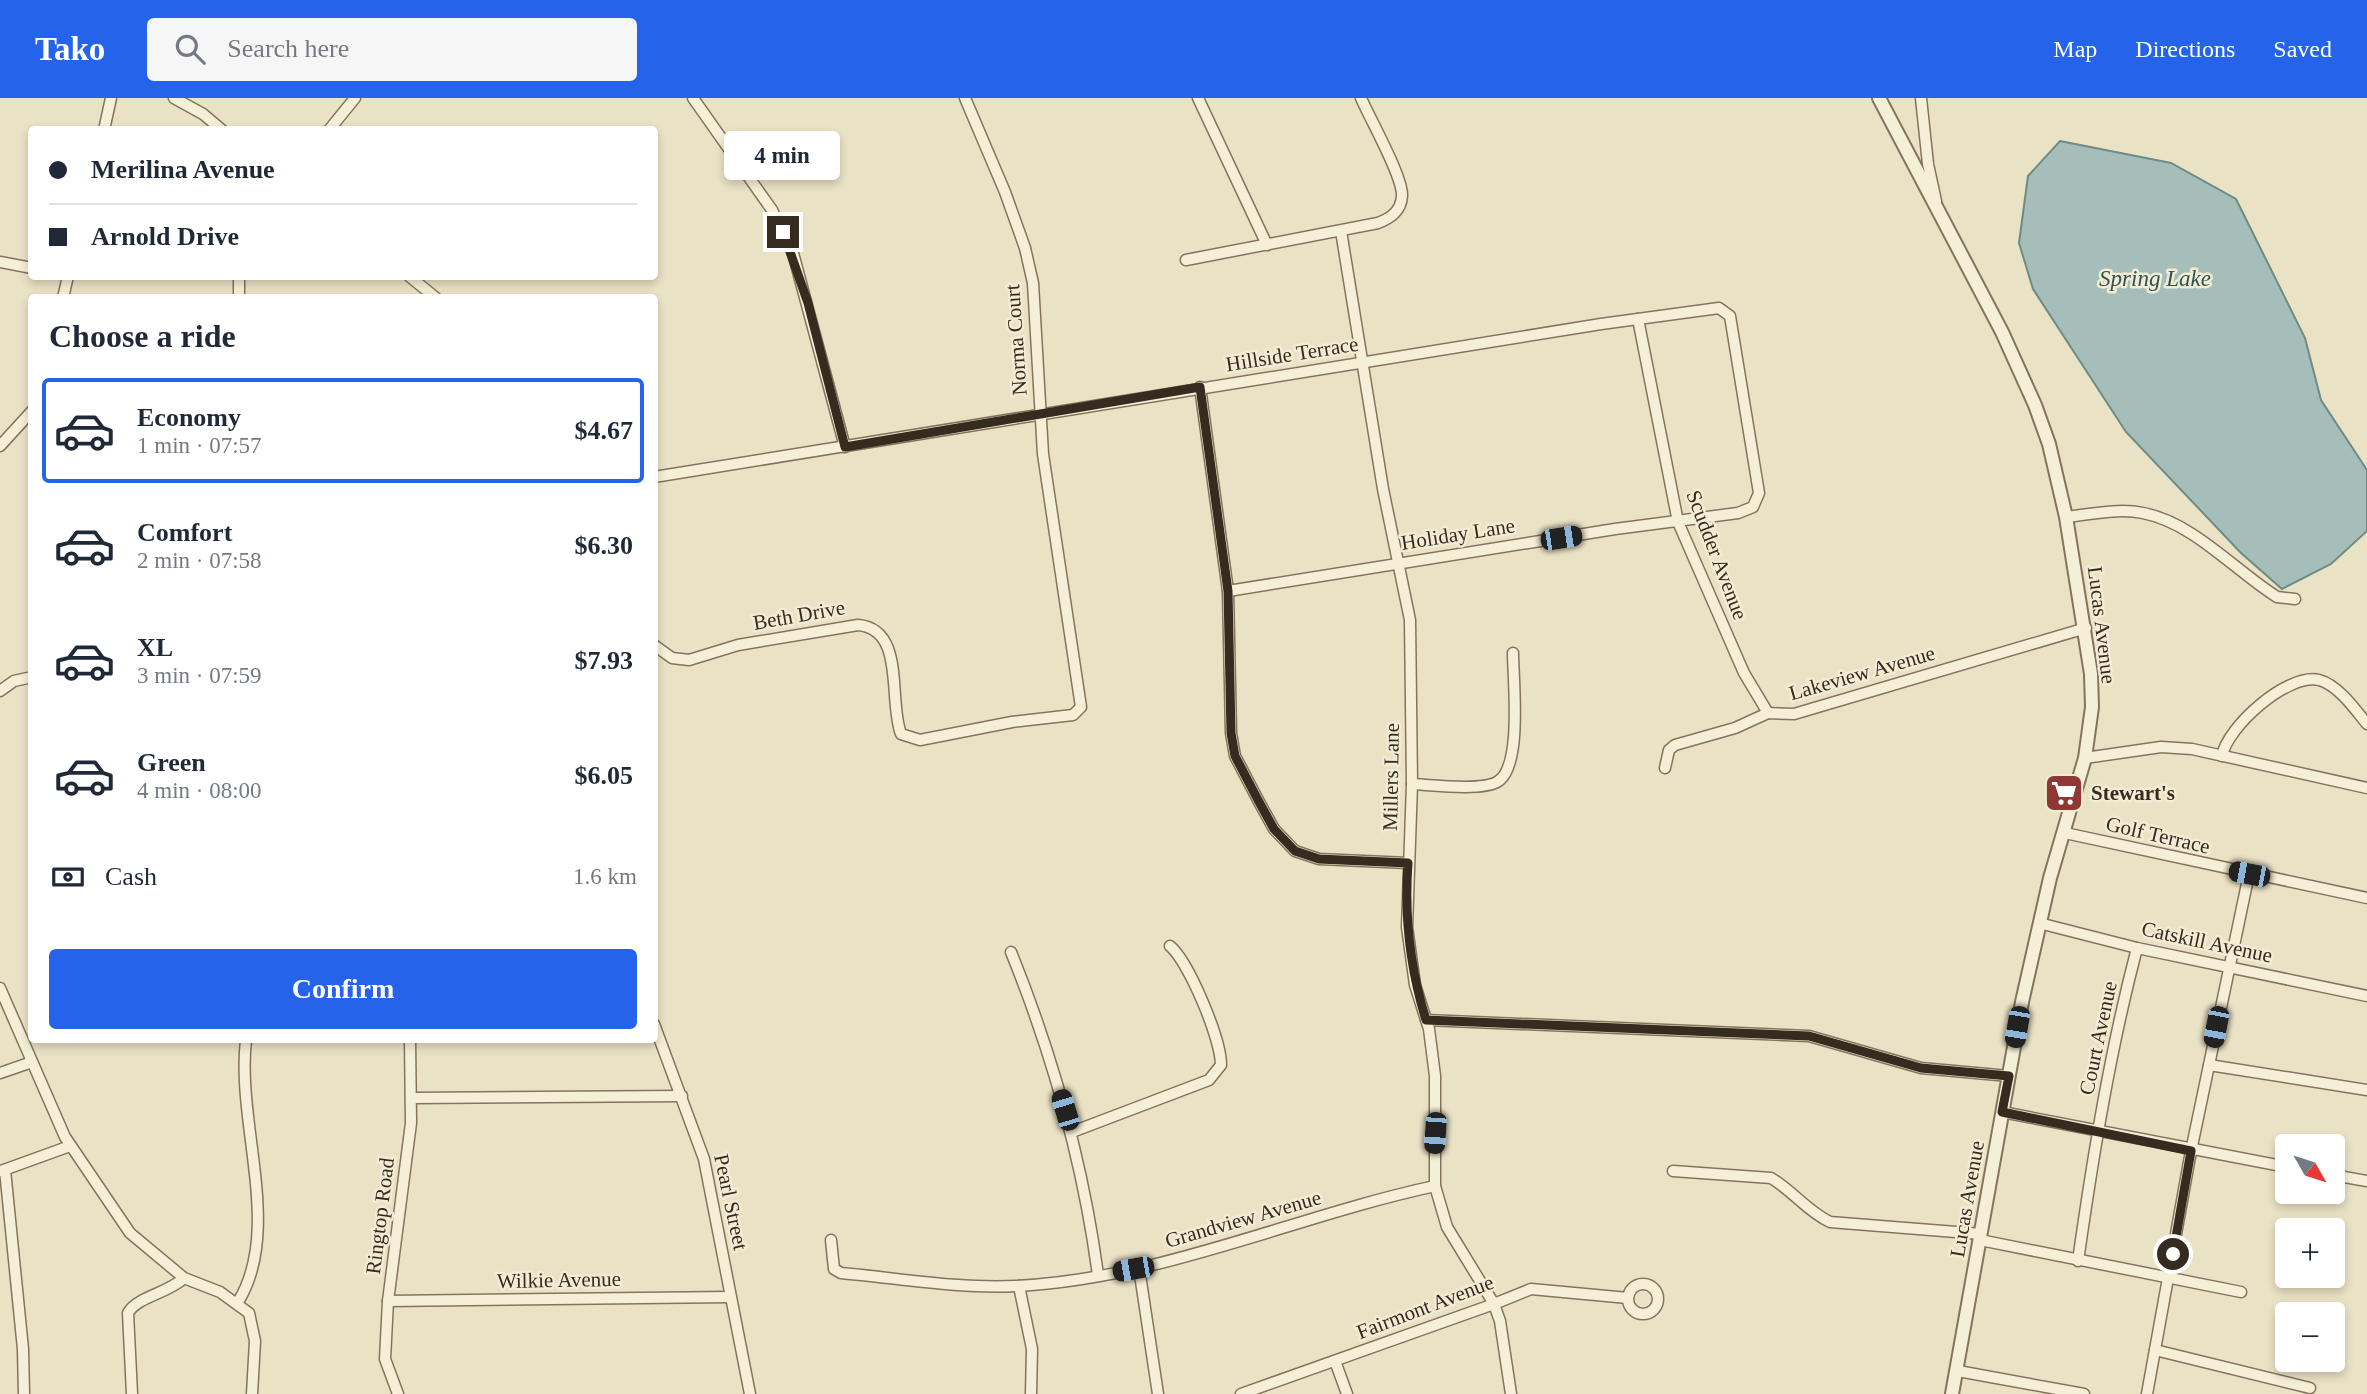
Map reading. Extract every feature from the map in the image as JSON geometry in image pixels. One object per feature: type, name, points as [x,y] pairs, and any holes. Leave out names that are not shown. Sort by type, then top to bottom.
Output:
[{"type":"street","points":[[105,126],[111,98]]},
{"type":"street","points":[[174,98],[203,114],[217,126]]},
{"type":"street","points":[[332,126],[355,98]]},
{"type":"street","points":[[693,98],[772,209],[793,253],[845,447]]},
{"type":"street","name":"Norma Court","points":[[964,98],[1006,192],[1025,248],[1033,283],[1042,454],[1080,687],[1081,708],[1077,713]]},
{"type":"street","points":[[1198,98],[1267,245]]},
{"type":"street","points":[[1186,260],[1341,231],[1390,218],[1399,209],[1401,188],[1361,98]]},
{"type":"street","name":"Lucas Avenue","points":[[1879,98],[2002,332],[2035,405],[2049,444],[2066,517],[2085,628],[2092,707],[2085,758],[2039,923],[2026,985],[1952,1394]]},
{"type":"street","points":[[1921,98],[1928,164],[1937,205]]},
{"type":"street","name":"Millers Lane","points":[[1341,231],[1397,563],[1410,620],[1412,784],[1407,927],[1415,985],[1426,1020],[1436,1088],[1435,1186],[1447,1227],[1494,1304],[1500,1321],[1511,1394]]},
{"type":"street","points":[[0,262],[28,267]]},
{"type":"street","points":[[414,280],[431,294]]},
{"type":"street","name":"Hillside Terrace","points":[[658,476],[1200,387],[1638,318],[1719,308],[1727,312],[1733,328],[1759,493],[1753,507],[1736,514]]},
{"type":"street","name":"Scudder Avenue","points":[[1638,318],[1678,522],[1744,673],[1768,713]]},
{"type":"street","points":[[1200,387],[1228,591],[1231,733],[1235,756],[1274,829],[1295,851],[1319,859],[1408,863]]},
{"type":"street","points":[[0,446],[28,415]]},
{"type":"street","points":[[2066,517],[2121,511],[2158,517],[2177,526],[2277,597],[2295,599]]},
{"type":"street","name":"Holiday Lane","points":[[1228,591],[1397,563],[1736,514]]},
{"type":"street","name":"Beth Drive","points":[[658,648],[672,658],[689,660],[738,645],[858,625],[871,626],[886,640],[897,723],[906,738],[920,740],[1077,713]]},
{"type":"street","name":"Lakeview Avenue","points":[[1665,768],[1669,750],[1675,746],[1735,728],[1768,713],[1794,713],[1818,707],[2085,628]]},
{"type":"street","points":[[1412,784],[1488,786],[1504,777],[1513,760],[1513,653]]},
{"type":"street","points":[[0,691],[14,681],[28,678]]},
{"type":"street","points":[[2222,756],[2224,743],[2244,719],[2274,696],[2306,680],[2318,680],[2332,686],[2367,724]]},
{"type":"street","points":[[2085,758],[2161,747],[2192,749],[2367,788]]},
{"type":"street","name":"Golf Terrace","points":[[2065,833],[2367,898]]},
{"type":"street","points":[[2147,1394],[2191,1151],[2249,874]]},
{"type":"street","name":"Catskill Avenue","points":[[2039,923],[2137,948],[2367,996]]},
{"type":"street","points":[[1072,1132],[1209,1080],[1221,1065],[1214,1033],[1181,955],[1170,946]]},
{"type":"street","name":"Court Avenue","points":[[2078,1261],[2098,1132],[2137,948]]},
{"type":"street","points":[[1011,952],[1030,999],[1072,1132],[1098,1275]]},
{"type":"street","points":[[0,988],[70,1146],[130,1233],[184,1278],[238,1302],[253,1321],[253,1394]]},
{"type":"street","points":[[1426,1020],[1809,1036],[1921,1068],[2009,1076]]},
{"type":"street","name":"Pearl Street","points":[[658,1034],[704,1159],[750,1394]]},
{"type":"street","points":[[238,1302],[253,1272],[258,1235],[257,1187],[243,1090],[246,1043]]},
{"type":"street","name":"Ringtop Road","points":[[398,1394],[385,1359],[388,1301],[413,1098],[410,1043]]},
{"type":"street","points":[[0,1073],[32,1062]]},
{"type":"street","points":[[2210,1065],[2367,1090]]},
{"type":"street","points":[[413,1098],[682,1096]]},
{"type":"street","points":[[2002,1112],[2191,1151],[2275,1165]]},
{"type":"street","points":[[24,1394],[23,1349],[2,1171],[70,1146]]},
{"type":"street","points":[[1673,1171],[1771,1178],[1785,1186],[1815,1214],[1830,1222],[1981,1237],[2078,1261],[2241,1292]]},
{"type":"street","points":[[2345,1177],[2367,1181]]},
{"type":"street","name":"Grandview Avenue","points":[[831,1240],[834,1269],[841,1273],[1019,1286],[1139,1268],[1264,1235],[1391,1195],[1435,1186]]},
{"type":"street","points":[[1139,1268],[1158,1394]]},
{"type":"street","points":[[132,1394],[128,1313],[132,1307],[172,1290],[184,1278]]},
{"type":"street","points":[[1019,1286],[1032,1349],[1031,1394]]},
{"type":"street","name":"Fairmont Avenue","points":[[1241,1394],[1531,1289],[1628,1298]]},
{"type":"street","name":"Wilkie Avenue","points":[[388,1301],[730,1297]]},
{"type":"street","points":[[2155,1350],[2311,1388]]},
{"type":"street","points":[[1335,1361],[1347,1394]]},
{"type":"street","points":[[1958,1371],[2084,1394]]},
{"type":"water","name":"Spring Lake","points":[[2060,141],[2171,163],[2236,199],[2305,338],[2321,400],[2367,470],[2367,531],[2331,564],[2282,589],[2241,553],[2126,432],[2033,289],[2019,243],[2028,176]]},
{"type":"place","name":"Stewart's","points":[[2064,793]]},
{"type":"route","points":[[783,232],[793,253],[808,303],[845,447],[1200,387],[1228,591],[1231,733],[1235,756],[1274,829],[1295,851],[1319,859],[1408,863],[1407,927],[1415,985],[1426,1020],[1809,1036],[1824,1038],[1921,1068],[2009,1076],[2002,1112],[2191,1151],[2173,1254]]}]
